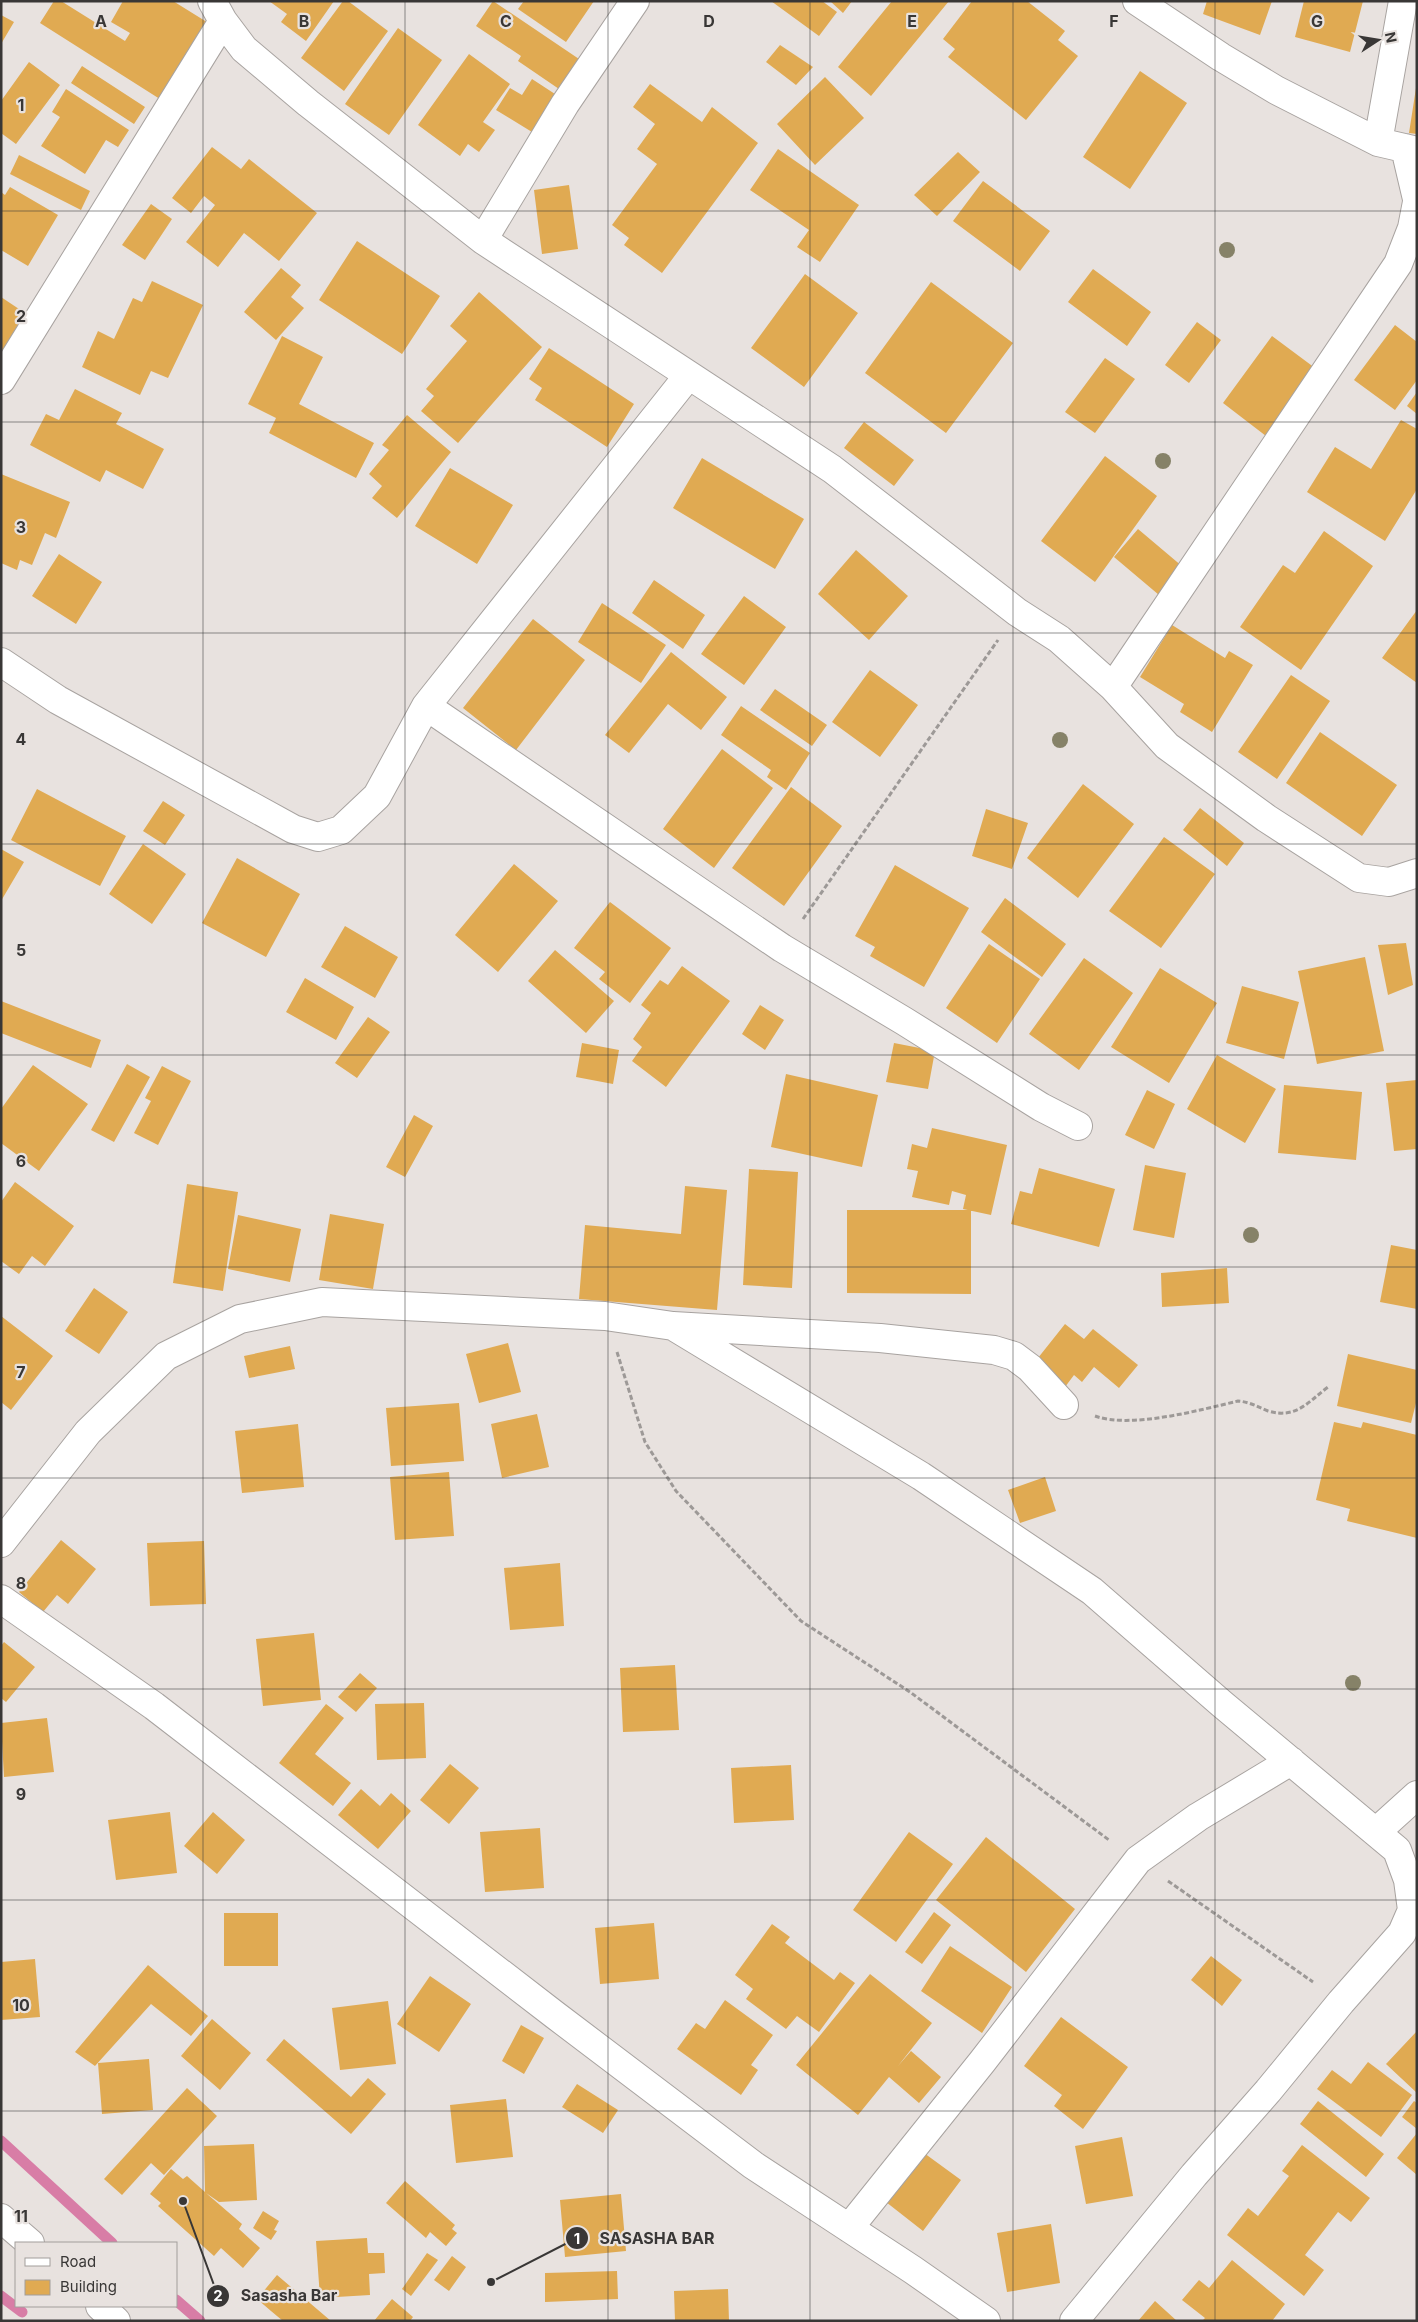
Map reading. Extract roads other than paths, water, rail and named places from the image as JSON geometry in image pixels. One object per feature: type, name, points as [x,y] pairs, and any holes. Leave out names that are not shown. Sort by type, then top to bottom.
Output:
[{"type":"street","points":[[484,240],[565,104],[635,1]]},
{"type":"street","points":[[1113,687],[1398,264],[1412,228],[1417,200],[1411,150],[1378,142],[1276,90],[1221,57],[1137,1]]},
{"type":"street","points":[[1378,142],[1403,1]]},
{"type":"street","points":[[1,380],[218,11],[244,49],[308,103],[484,240],[832,469],[1018,612],[1059,640],[1113,687],[1167,746],[1266,818],[1359,878],[1389,882],[1417,873]]},
{"type":"street","points":[[1,662],[58,700],[294,829],[318,837],[341,830],[377,796],[426,706],[688,376]]},
{"type":"street","points":[[426,706],[782,948],[904,1021],[1041,1107],[1078,1126]]},
{"type":"street","points":[[2,1541],[88,1432],[166,1356],[240,1319],[322,1302],[605,1316],[673,1326],[880,1338],[994,1350],[1014,1356],[1030,1368],[1064,1405]]},
{"type":"street","points":[[673,1326],[921,1476],[1092,1591],[1397,1850],[1408,1880],[1412,1910],[1402,1933],[1194,2175],[1074,2321]]},
{"type":"street","points":[[1,1599],[154,1706],[753,2165],[986,2321]]},
{"type":"street","points":[[849,2228],[982,2062],[1138,1860],[1198,1817],[1291,1761]]},
{"type":"street","points":[[1376,1832],[1417,1795]]},
{"type":"street","points":[[1,2218],[29,2242]]},
{"type":"street","points":[[101,2307],[116,2321]]},
{"type":"waterway","points":[[1,2141],[111,2242]]},
{"type":"waterway","points":[[1,2296],[15,2307]]},
{"type":"waterway","points":[[178,2302],[200,2321]]},
{"type":"waterway","points":[[15,2307],[22,2312]]},
{"type":"place","name":"Sasasha Bar","points":[[183,2201]]},
{"type":"place","name":"SASASHA BAR","points":[[491,2282]]}]
